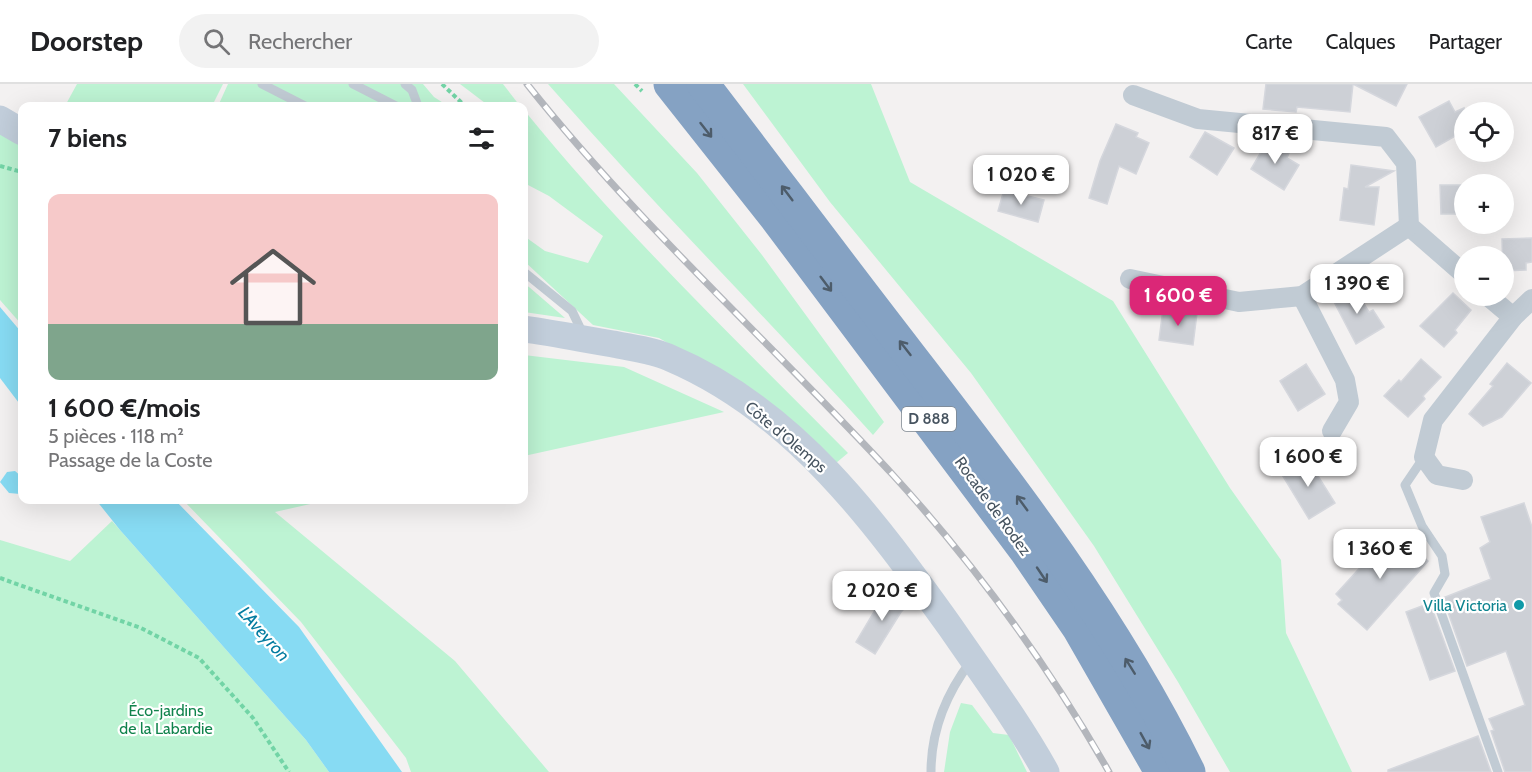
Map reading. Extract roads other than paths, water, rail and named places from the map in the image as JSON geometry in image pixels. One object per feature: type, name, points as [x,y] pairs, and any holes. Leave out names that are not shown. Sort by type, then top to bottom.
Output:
[{"type":"highway","name":"Rocade de Rodez","points":[[670,84],[776,218],[1025,550],[1079,629],[1128,710],[1161,772]]},
{"type":"highway","name":"Rocade de Rodez","points":[[703,84],[1000,472],[1057,551],[1142,684],[1189,772]]},
{"type":"street","points":[[1132,95],[1198,119],[1386,137],[1406,163],[1409,226],[1454,265]]},
{"type":"street","points":[[0,119],[18,130]]},
{"type":"street","points":[[1130,279],[1239,302],[1302,296],[1409,226]]},
{"type":"street","points":[[1302,296],[1345,380],[1349,402],[1332,431]]},
{"type":"street","points":[[1463,480],[1437,476],[1424,457],[1433,420],[1513,317],[1532,299]]},
{"type":"street","points":[[1500,306],[1513,317]]},
{"type":"street","name":"Côte d'Olemps","points":[[528,330],[586,339],[669,357],[727,388],[774,422],[812,454],[888,539],[1018,723],[1046,772]]},
{"type":"lane","points":[[262,84],[297,102]]},
{"type":"lane","points":[[353,84],[388,102]]},
{"type":"lane","points":[[405,84],[412,90],[416,102]]},
{"type":"lane","points":[[528,275],[572,311],[586,339]]},
{"type":"lane","points":[[1424,457],[1405,485],[1422,526],[1442,556],[1444,574],[1434,593],[1498,772]]},
{"type":"lane","points":[[931,772],[933,741],[941,711],[960,675],[972,659]]},
{"type":"water","points":[[0,307],[18,328],[18,402],[0,378]]},
{"type":"water","points":[[15,471],[18,474],[18,494],[9,493],[0,482],[7,472]]},
{"type":"water","name":"L'Aveyron","points":[[99,504],[179,504],[299,627],[402,772],[329,772],[306,740]]},
{"type":"railway","points":[[527,84],[614,186],[847,426],[953,544],[1036,655],[1109,772]]},
{"type":"place","name":"Villa Victoria","points":[[1519,605]]},
{"type":"park label","name":"Éco-jardins de la Labardie","points":[[166,719]]}]
